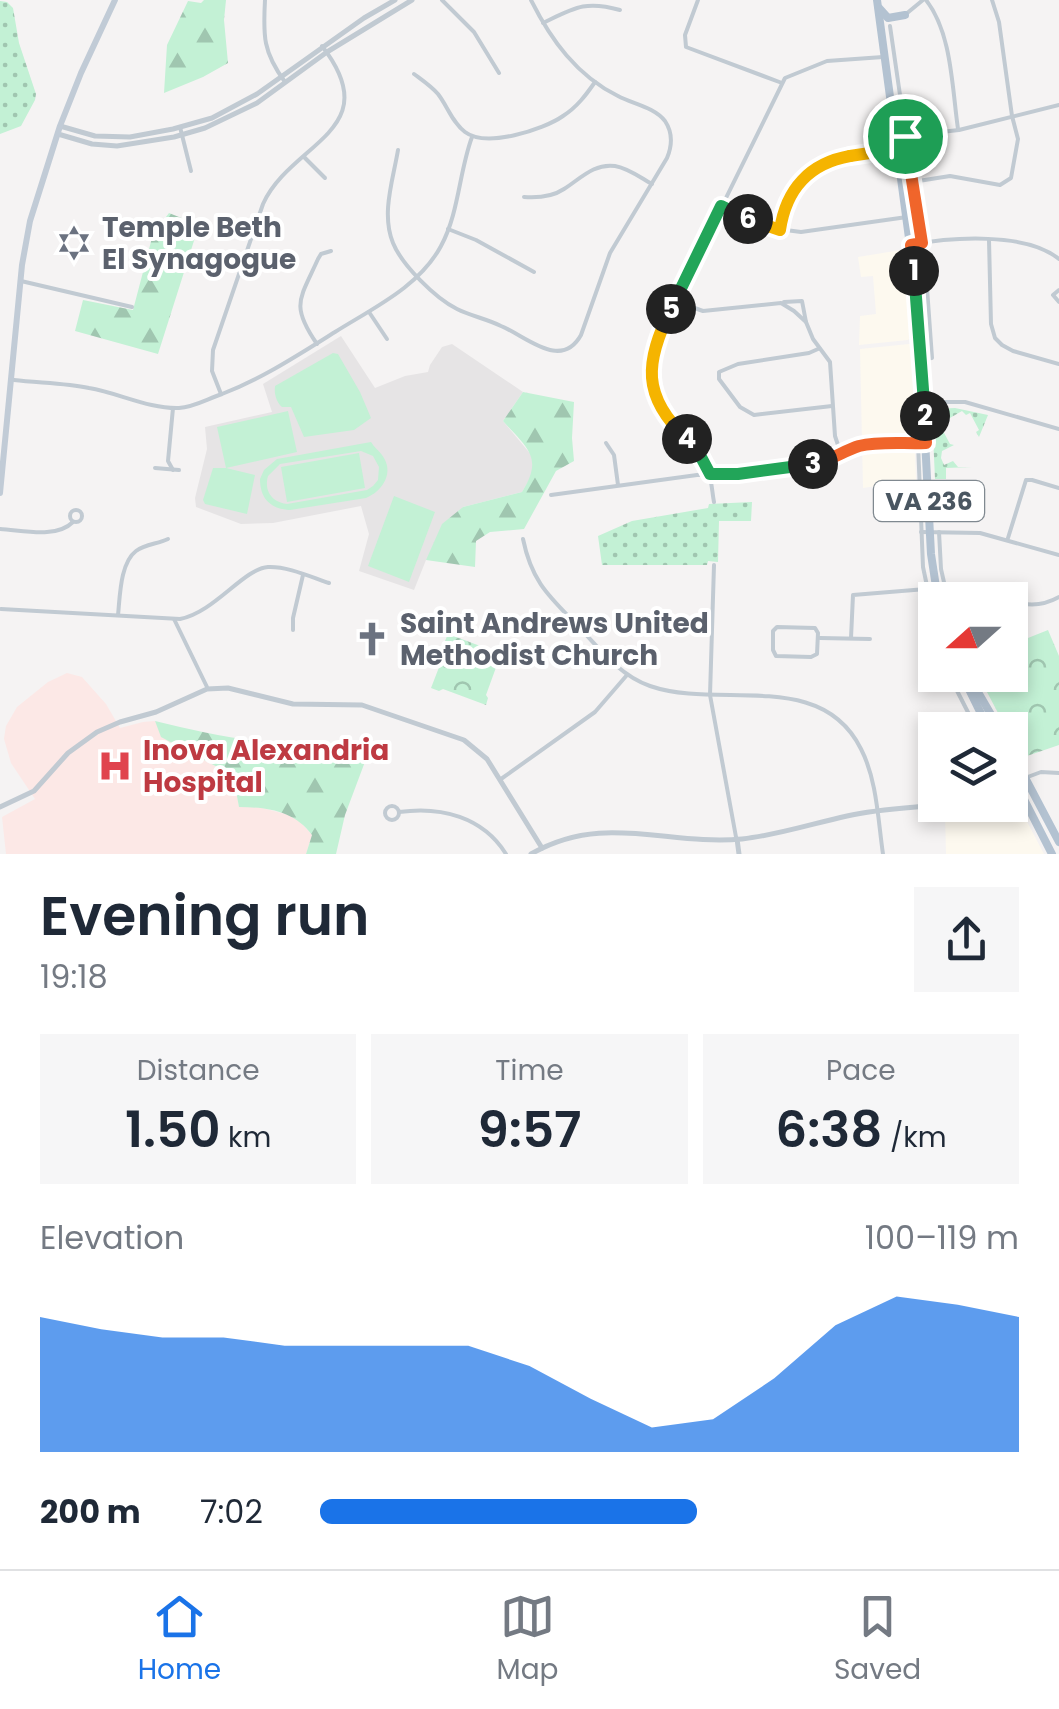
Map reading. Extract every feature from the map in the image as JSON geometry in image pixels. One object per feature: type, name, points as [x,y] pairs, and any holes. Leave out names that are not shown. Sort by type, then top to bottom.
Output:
[{"type":"main road","points":[[0,494],[20,281],[32,212],[81,73],[114,0]]},
{"type":"main road","points":[[878,4],[888,18],[904,15]]},
{"type":"main road","name":"VA 236","points":[[878,4],[886,27],[883,57],[900,136],[896,149],[911,245],[935,582]]},
{"type":"main road","points":[[1028,784],[1059,842]]},
{"type":"main road","points":[[1028,811],[1052,854]]},
{"type":"street","points":[[265,0],[265,48],[282,79]]},
{"type":"street","points":[[59,130],[92,144],[117,146],[240,113],[364,18],[395,0]]},
{"type":"street","points":[[324,49],[412,0]]},
{"type":"street","points":[[442,0],[474,32],[499,73]]},
{"type":"street","points":[[398,150],[388,226],[394,247],[417,275],[458,310],[502,326],[548,350],[565,351],[576,345],[610,252],[670,153],[669,128],[654,112],[595,82],[570,59],[531,0]]},
{"type":"street","points":[[698,0],[685,35],[689,50],[782,82]]},
{"type":"street","points":[[922,360],[932,358],[922,243],[900,136],[886,27],[924,0],[944,32],[958,130]]},
{"type":"street","points":[[912,182],[950,176],[1000,184],[1008,182],[1013,174],[1018,145],[992,0]]},
{"type":"street","points":[[543,23],[589,2],[620,10]]},
{"type":"street","points":[[221,394],[211,356],[270,192],[330,131],[343,110],[342,79],[324,49]]},
{"type":"street","points":[[714,502],[710,474],[695,448],[666,416],[653,386],[655,345],[782,82],[827,61],[883,57]]},
{"type":"street","points":[[414,74],[434,90],[458,125],[472,136],[494,138],[554,122],[574,108],[595,82]]},
{"type":"street","points":[[900,136],[958,130],[1059,105]]},
{"type":"street","points":[[181,131],[191,172]]},
{"type":"street","points":[[11,380],[93,388],[174,408],[193,406],[270,372],[390,299],[440,249],[472,136]]},
{"type":"street","points":[[780,230],[786,203],[815,168],[832,159],[896,149]]},
{"type":"street","points":[[304,156],[325,178]]},
{"type":"street","points":[[524,198],[557,193],[586,173],[606,166],[623,168],[652,184]]},
{"type":"street","points":[[721,206],[780,230],[816,230],[907,217]]},
{"type":"street","points":[[448,229],[534,272]]},
{"type":"street","points":[[911,245],[949,239],[1034,244],[1059,259]]},
{"type":"street","points":[[988,240],[992,332],[999,343],[1014,351],[1059,364]]},
{"type":"street","points":[[317,344],[298,306],[318,259],[331,251]]},
{"type":"street","points":[[20,281],[132,306]]},
{"type":"street","points":[[1059,290],[1053,295],[1059,302]]},
{"type":"street","points":[[675,301],[714,312],[802,301],[806,322],[830,362],[836,441],[844,452]]},
{"type":"street","points":[[781,303],[806,322]]},
{"type":"street","points":[[369,312],[387,339]]},
{"type":"street","points":[[380,343],[393,335]]},
{"type":"street","points":[[820,348],[732,366],[718,375],[734,400],[754,416],[832,406]]},
{"type":"street","points":[[924,402],[965,402],[1059,429]]},
{"type":"street","points":[[168,461],[158,468],[176,470],[168,461],[174,408]]},
{"type":"street","points":[[606,443],[614,455],[618,485]]},
{"type":"street","points":[[552,495],[806,466],[867,445],[922,443]]},
{"type":"street","points":[[1008,539],[1026,480],[1059,488]]},
{"type":"street","points":[[0,529],[55,531],[73,522]]},
{"type":"street","points":[[930,532],[980,533],[1059,554]]},
{"type":"street","points":[[926,582],[930,532]]},
{"type":"street","points":[[930,532],[944,582]]},
{"type":"street","points":[[523,539],[540,585],[627,674],[672,692],[793,698],[830,714],[861,748],[869,770],[883,854]]},
{"type":"street","points":[[118,615],[130,557],[139,548],[168,540]]},
{"type":"street","points":[[714,565],[710,695],[739,854]]},
{"type":"street","points":[[2,609],[174,620],[205,610],[261,568],[330,582]]},
{"type":"street","points":[[294,630],[293,618],[304,575]]},
{"type":"street","points":[[851,638],[853,595],[918,590]]},
{"type":"street","points":[[1028,604],[1059,597]]},
{"type":"street","points":[[174,620],[207,690]]},
{"type":"street","points":[[777,627],[815,628],[818,638],[815,656],[780,657],[774,652],[773,631],[777,627]]},
{"type":"street","points":[[818,638],[870,639]]},
{"type":"street","points":[[500,780],[595,712],[627,674]]},
{"type":"street","points":[[0,807],[34,791],[68,753],[97,732],[207,690],[228,688],[300,704],[362,704],[464,740],[487,759],[544,851]]},
{"type":"street","points":[[1028,777],[1041,772],[1059,773]]},
{"type":"street","points":[[531,854],[579,836],[611,831],[736,840],[779,834],[876,810],[918,807]]},
{"type":"street","points":[[398,812],[434,812],[476,822],[495,837],[506,854]]},
{"type":"shaded area","points":[[907,249],[915,334],[908,340],[859,345],[860,316],[876,314],[873,276],[861,277],[858,257]]},
{"type":"shaded area","points":[[341,336],[375,388],[428,372],[442,347],[452,344],[523,392],[503,421],[533,457],[533,474],[522,492],[463,507],[426,560],[414,590],[359,571],[369,534],[361,506],[273,523],[241,524],[196,507],[207,449],[205,427],[272,412],[263,384]]},
{"type":"shaded area","points":[[915,345],[920,432],[915,452],[916,480],[863,488],[860,349]]},
{"type":"shaded area","name":"Inova Alexandria Hospital","points":[[67,673],[82,677],[106,704],[120,728],[155,721],[162,737],[221,769],[235,786],[239,806],[296,817],[312,835],[306,854],[6,854],[2,817],[35,799],[11,763],[4,739],[6,726],[17,707],[48,682]]},
{"type":"shaded area","points":[[945,822],[1027,822],[1044,854],[946,854]]},
{"type":"green space","points":[[226,0],[228,63],[164,93],[167,45],[188,1]]},
{"type":"green space","points":[[0,1],[13,8],[19,43],[36,94],[21,126],[0,134]]},
{"type":"green space","points":[[169,213],[199,225],[158,354],[75,331],[83,300],[133,310],[153,234]]},
{"type":"green space","points":[[333,353],[338,354],[371,418],[354,430],[304,437],[291,407],[278,403],[275,386]]},
{"type":"green space","points":[[523,392],[574,402],[574,461],[556,471],[524,529],[490,532],[476,541],[475,567],[426,560],[442,524],[463,507],[522,492],[532,461],[525,446],[503,421]]},
{"type":"green space","points":[[955,408],[988,415],[979,437],[970,413],[962,411],[943,422],[942,429],[954,445],[942,451],[944,465],[953,461],[958,467],[972,467],[946,468],[946,479],[935,479],[932,413],[935,409]]},
{"type":"green space","points":[[288,411],[297,452],[226,468],[217,427]]},
{"type":"green space","points":[[371,442],[386,461],[387,474],[378,491],[366,498],[290,510],[268,501],[260,486],[264,470],[277,459]],"holes":[[[361,451],[373,456],[379,467],[378,480],[367,490],[287,504],[277,501],[268,490],[268,476],[280,464]]]},
{"type":"green space","points":[[359,453],[365,488],[287,502],[281,467]]},
{"type":"green space","points":[[213,468],[255,475],[247,514],[205,504],[203,500]]},
{"type":"green space","points":[[394,496],[435,512],[409,582],[368,566]]},
{"type":"green space","points":[[752,502],[751,521],[719,521],[718,562],[602,565],[598,536],[632,521],[708,508],[709,504]]},
{"type":"green space","points":[[1048,630],[1059,656],[1059,745],[1028,756],[1028,712],[998,712],[987,692],[1028,692],[1028,638]]},
{"type":"green space","points":[[448,634],[502,651],[486,705],[431,688],[448,644]]},
{"type":"green space","points":[[155,721],[263,742],[372,743],[345,815],[336,854],[306,854],[312,835],[289,816],[239,807],[235,786],[221,769],[161,737]]},
{"type":"place","name":"Temple Beth El Synagogue","points":[[74,243]]},
{"type":"place","name":"Saint Andrews United Methodist Church","points":[[372,639]]},
{"type":"place","name":"Inova Alexandria Hospital","points":[[115,766]]},
{"type":"route","points":[[905,136],[922,243],[911,245],[926,443],[867,445],[806,466],[710,474],[695,448],[661,408],[653,386],[652,361],[660,332],[721,206],[780,230],[786,203],[815,168],[832,159],[896,149],[895,137],[905,136]]}]
